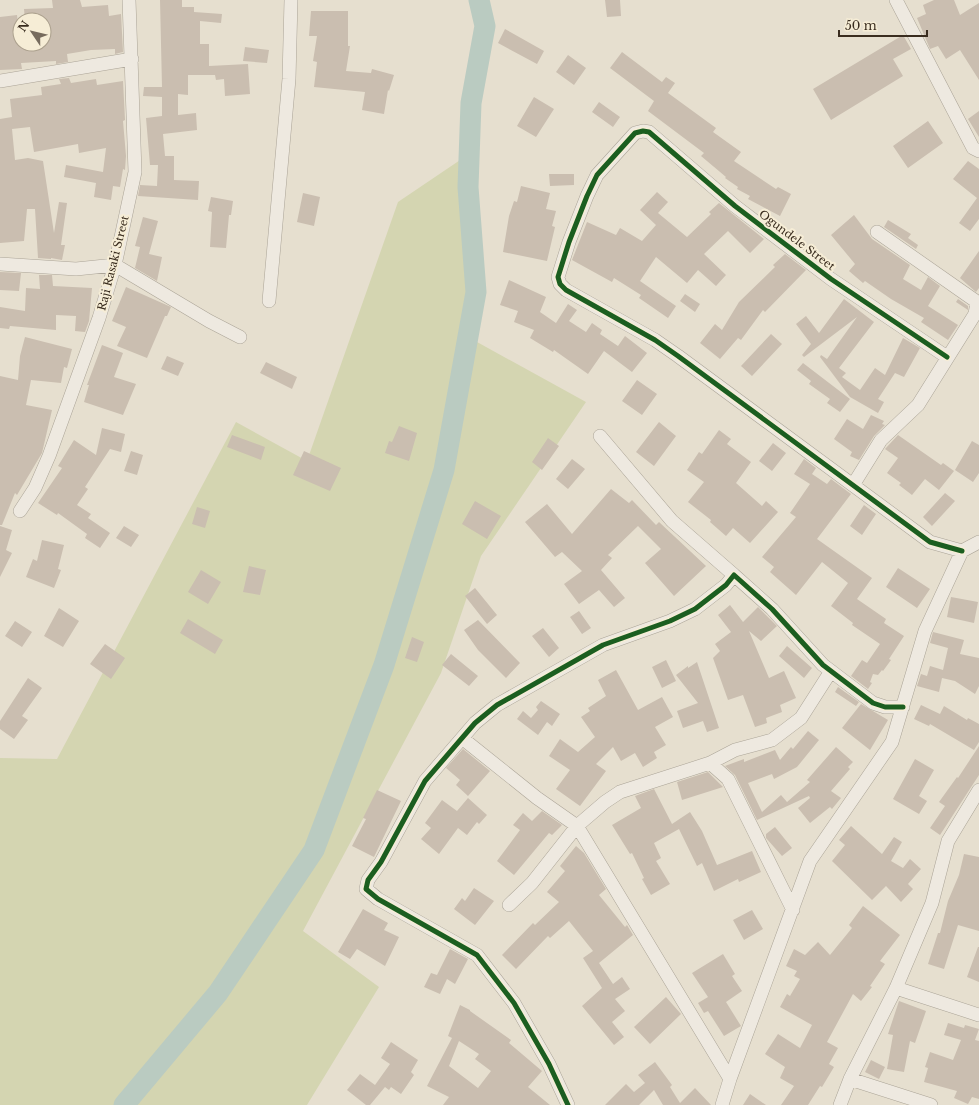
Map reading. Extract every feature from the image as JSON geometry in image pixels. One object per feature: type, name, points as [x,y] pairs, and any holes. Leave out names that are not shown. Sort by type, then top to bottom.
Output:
[{"type":"street","name":"Raji Rasaki Street","points":[[20,511],[35,488],[66,413],[99,318],[115,265],[135,172],[129,0]]},
{"type":"street","points":[[268,301],[289,79],[291,0]]},
{"type":"street","points":[[896,0],[973,148],[979,151]]},
{"type":"street","points":[[0,81],[132,59]]},
{"type":"street","name":"Ogundele Street","points":[[853,485],[655,340],[566,290],[560,284],[558,277],[569,242],[598,175],[635,133],[643,130],[649,132],[734,206],[831,279],[946,357]]},
{"type":"street","points":[[877,232],[977,302],[975,314],[946,357],[918,405],[881,440],[853,485],[930,542],[962,551]]},
{"type":"street","points":[[0,264],[76,269],[115,265],[209,321],[240,337]]},
{"type":"street","points":[[600,436],[655,504],[672,521],[772,609],[831,671],[873,703],[885,707],[902,708]]},
{"type":"street","points":[[722,1105],[730,1079],[810,861],[892,742],[924,631],[962,551],[979,542]]},
{"type":"street","points":[[568,1105],[549,1064],[514,1003],[477,955],[378,899],[366,889],[368,880],[381,862],[425,781],[475,723],[497,705],[534,682],[603,644],[670,621],[695,609],[726,585],[734,575]]},
{"type":"street","points":[[509,905],[532,883],[577,826],[605,802],[620,792],[710,763],[734,750],[772,740],[801,718],[831,671]]},
{"type":"street","points":[[462,738],[537,798],[577,826],[730,1079]]},
{"type":"street","points":[[710,763],[728,779],[793,910]]},
{"type":"street","points":[[840,1105],[850,1080],[896,988],[932,903],[948,840],[979,790]]},
{"type":"street","points":[[896,988],[979,1015]]},
{"type":"street","points":[[850,1080],[931,1105]]},
{"type":"green space","points":[[475,150],[468,337],[586,402],[481,556],[441,673],[303,931],[379,987],[307,1105],[0,1105],[0,758],[57,759],[236,422],[307,461],[398,202]]},
{"type":"building","points":[[52,0],[80,0],[82,7],[108,5],[109,16],[121,14],[123,52],[115,54],[115,49],[91,50],[67,54],[68,62],[56,64],[56,61],[21,63],[22,69],[0,70],[0,17],[12,16],[12,52],[52,52],[52,12],[24,12],[24,9],[53,8]]},
{"type":"building","points":[[160,0],[182,0],[182,7],[194,7],[194,12],[222,14],[221,23],[200,21],[200,44],[209,44],[209,66],[248,64],[250,94],[225,96],[224,79],[216,80],[215,75],[188,75],[188,95],[178,94],[178,115],[196,113],[197,130],[163,134],[165,156],[174,156],[174,180],[199,181],[198,200],[138,196],[140,185],[157,186],[158,165],[150,165],[146,118],[162,116],[162,97],[143,96],[144,87],[162,87]]},
{"type":"building","points":[[605,0],[620,0],[621,16],[607,17]]},
{"type":"building","points":[[934,0],[954,0],[960,15],[979,3],[979,80],[960,50],[946,59],[938,46],[930,49],[917,18],[926,14],[923,5]]},
{"type":"building","points":[[311,11],[348,11],[348,46],[350,46],[346,71],[371,73],[372,69],[394,75],[389,91],[388,90],[384,114],[362,110],[365,92],[314,87],[317,62],[313,61],[317,36],[309,36]]},
{"type":"building","points":[[505,29],[544,51],[537,64],[498,43]]},
{"type":"building","points":[[903,35],[911,49],[893,59],[903,76],[831,120],[813,89]]},
{"type":"building","points":[[245,47],[269,50],[267,63],[243,61]]},
{"type":"building","points":[[622,52],[662,82],[666,77],[675,83],[668,93],[716,128],[713,132],[741,152],[734,161],[776,189],[778,187],[791,194],[780,216],[748,199],[750,196],[737,189],[738,187],[725,178],[726,177],[701,156],[704,153],[648,111],[654,101],[610,68]]},
{"type":"building","points":[[568,55],[586,68],[574,85],[556,72]]},
{"type":"building","points":[[69,78],[71,83],[96,79],[97,85],[123,81],[125,120],[123,121],[126,156],[125,170],[123,169],[120,187],[113,186],[111,200],[94,197],[96,183],[64,177],[66,165],[103,172],[106,148],[79,153],[78,144],[34,152],[30,127],[12,129],[15,160],[28,158],[43,161],[54,233],[59,202],[67,203],[61,245],[65,245],[62,260],[38,258],[35,209],[27,209],[24,241],[0,243],[0,119],[12,117],[10,99],[42,95],[41,87],[61,84],[59,79]]},
{"type":"building","points":[[534,97],[554,109],[536,137],[517,126]]},
{"type":"building","points":[[599,102],[620,117],[613,127],[592,112]]},
{"type":"building","points":[[979,111],[979,137],[968,119]]},
{"type":"building","points":[[928,121],[943,143],[908,168],[893,146]]},
{"type":"building","points":[[968,161],[979,169],[979,219],[970,231],[959,223],[977,198],[953,179]]},
{"type":"building","points":[[549,174],[574,174],[574,185],[550,186]]},
{"type":"building","points":[[521,186],[550,193],[546,209],[556,211],[552,226],[555,227],[547,261],[503,252],[509,216],[514,201],[517,202]]},
{"type":"building","points":[[657,192],[668,202],[658,213],[687,237],[711,214],[709,212],[719,203],[764,239],[750,253],[728,231],[704,254],[726,275],[716,286],[698,270],[687,283],[656,257],[640,281],[676,306],[668,318],[639,298],[641,295],[614,278],[612,282],[572,260],[587,222],[616,235],[620,228],[642,241],[656,225],[640,210]]},
{"type":"building","points":[[303,193],[320,197],[314,226],[297,222]]},
{"type":"building","points":[[211,197],[233,201],[231,215],[229,215],[226,248],[210,247],[212,212],[208,211]]},
{"type":"building","points":[[854,215],[872,239],[910,265],[903,279],[921,290],[928,277],[940,286],[928,306],[958,325],[948,340],[921,322],[924,318],[891,299],[865,281],[863,283],[849,271],[855,264],[831,235]]},
{"type":"building","points":[[143,217],[158,221],[149,254],[162,257],[157,281],[135,268],[140,247],[135,246]]},
{"type":"building","points":[[888,220],[911,234],[908,238],[918,245],[916,249],[884,227]]},
{"type":"building","points":[[979,251],[979,288],[976,292],[960,278]]},
{"type":"building","points":[[785,254],[806,270],[765,312],[763,310],[741,340],[738,338],[720,359],[700,343],[715,324],[722,330],[739,302],[775,267],[773,265]]},
{"type":"building","points":[[0,272],[21,273],[19,291],[0,290]]},
{"type":"building","points":[[39,275],[52,275],[53,286],[92,288],[89,321],[85,332],[75,331],[76,316],[56,315],[56,330],[10,326],[9,329],[0,328],[0,307],[25,311],[26,288],[40,289]]},
{"type":"building","points":[[509,280],[546,297],[540,312],[556,323],[568,304],[577,310],[569,321],[586,332],[592,323],[602,330],[600,334],[618,346],[625,336],[647,353],[632,372],[604,351],[588,374],[554,350],[553,352],[530,338],[534,330],[514,322],[518,311],[500,305]]},
{"type":"building","points":[[126,287],[171,307],[167,316],[165,316],[147,358],[117,346],[126,327],[112,321]]},
{"type":"building","points":[[685,294],[700,304],[695,312],[680,301]]},
{"type":"building","points":[[844,299],[874,322],[839,368],[846,373],[842,377],[860,390],[875,368],[885,375],[903,338],[920,348],[904,377],[895,373],[878,399],[884,402],[878,413],[850,397],[820,357],[821,355],[827,359],[857,317],[804,357],[802,355],[811,344],[796,324],[806,316],[819,333]]},
{"type":"building","points":[[958,299],[968,306],[968,310],[956,302]]},
{"type":"building","points":[[771,334],[782,344],[752,376],[741,366]]},
{"type":"building","points":[[25,337],[72,349],[67,368],[64,367],[61,383],[31,380],[26,405],[52,410],[42,453],[17,495],[15,493],[2,525],[0,525],[0,376],[18,380],[20,356]]},
{"type":"building","points":[[102,345],[123,353],[114,377],[136,384],[123,415],[84,402],[89,385],[87,385]]},
{"type":"building","points":[[167,356],[184,363],[178,376],[161,369]]},
{"type":"building","points":[[266,362],[297,377],[292,389],[260,373]]},
{"type":"building","points":[[803,363],[850,399],[840,412],[827,403],[830,399],[809,384],[811,381],[797,370]]},
{"type":"building","points":[[637,380],[657,394],[642,415],[622,401]]},
{"type":"building","points":[[871,415],[884,421],[882,424],[885,425],[874,436],[859,460],[850,456],[852,452],[834,439],[847,419],[863,429]]},
{"type":"building","points":[[659,422],[676,436],[654,466],[636,452]]},
{"type":"building","points":[[399,426],[417,433],[409,461],[385,453],[389,441],[392,442]]},
{"type":"building","points":[[102,428],[125,434],[121,452],[110,449],[85,487],[88,489],[77,505],[91,514],[88,518],[110,533],[100,548],[85,538],[87,534],[58,513],[57,515],[38,503],[62,468],[58,466],[74,440],[96,455]]},
{"type":"building","points":[[719,430],[731,439],[727,444],[751,462],[736,483],[762,506],[766,501],[778,512],[750,543],[733,528],[726,536],[710,522],[711,520],[688,502],[704,482],[687,470],[699,452],[702,454]]},
{"type":"building","points":[[232,435],[265,447],[261,460],[227,447]]},
{"type":"building","points":[[898,435],[941,465],[943,463],[954,471],[939,490],[925,479],[912,495],[899,485],[901,483],[887,473],[898,458],[885,449]]},
{"type":"building","points":[[548,438],[559,446],[542,470],[532,462]]},
{"type":"building","points":[[972,441],[979,445],[979,473],[973,482],[955,470]]},
{"type":"building","points":[[773,443],[786,453],[772,471],[759,461]]},
{"type":"building","points":[[131,451],[143,455],[137,475],[124,471]]},
{"type":"building","points":[[304,451],[341,468],[330,491],[293,475]]},
{"type":"building","points":[[572,459],[585,469],[568,489],[556,479]]},
{"type":"building","points":[[804,459],[816,468],[812,474],[827,484],[831,479],[851,494],[817,539],[872,578],[857,599],[886,619],[884,623],[904,636],[889,659],[891,660],[883,671],[882,670],[878,675],[873,674],[870,682],[872,683],[868,689],[851,676],[862,660],[867,663],[880,644],[852,625],[853,623],[831,606],[848,583],[822,562],[796,595],[770,572],[774,567],[762,557],[796,517],[790,513],[810,484],[794,474]]},
{"type":"building","points":[[611,489],[629,503],[632,500],[656,525],[659,522],[706,566],[674,596],[645,563],[661,549],[638,526],[608,555],[612,558],[601,570],[625,598],[614,607],[599,590],[579,604],[564,584],[582,571],[562,552],[555,557],[525,522],[547,504],[572,534]]},
{"type":"building","points":[[945,493],[955,501],[932,526],[923,517]]},
{"type":"building","points":[[475,501],[501,516],[487,539],[462,524]]},
{"type":"building","points":[[864,505],[876,514],[862,535],[850,526]]},
{"type":"building","points":[[197,507],[210,511],[205,528],[192,524]]},
{"type":"building","points":[[0,526],[12,530],[6,550],[12,553],[0,577]]},
{"type":"building","points":[[124,526],[139,535],[131,547],[116,538]]},
{"type":"building","points":[[42,540],[64,545],[58,569],[61,570],[54,588],[26,577],[33,559],[37,561]]},
{"type":"building","points":[[249,566],[266,570],[260,595],[243,592]]},
{"type":"building","points":[[898,568],[930,589],[917,608],[886,587]]},
{"type":"building","points":[[201,570],[221,582],[208,604],[188,592]]},
{"type":"building","points":[[475,588],[497,615],[487,624],[465,596]]},
{"type":"building","points":[[951,597],[978,602],[974,623],[947,617]]},
{"type":"building","points":[[730,605],[743,622],[758,607],[777,626],[761,641],[749,631],[769,678],[784,671],[796,698],[780,705],[782,712],[766,718],[767,723],[755,727],[743,695],[728,700],[713,658],[720,651],[715,644],[731,632],[718,615]]},
{"type":"building","points":[[59,608],[79,621],[63,647],[44,636]]},
{"type":"building","points":[[579,611],[591,628],[582,634],[570,617]]},
{"type":"building","points":[[188,619],[223,640],[215,654],[180,633]]},
{"type":"building","points":[[478,620],[520,663],[506,678],[478,650],[464,630]]},
{"type":"building","points":[[15,621],[32,632],[22,647],[5,636]]},
{"type":"building","points":[[543,628],[559,648],[549,657],[532,636]]},
{"type":"building","points":[[933,632],[964,640],[960,654],[979,658],[979,686],[975,694],[955,681],[942,678],[939,692],[917,686],[921,674],[927,676],[930,666],[943,670],[948,648],[930,643]]},
{"type":"building","points":[[412,637],[424,642],[417,662],[405,658]]},
{"type":"building","points":[[105,644],[125,658],[111,679],[90,664]]},
{"type":"building","points":[[787,646],[812,668],[804,678],[779,656]]},
{"type":"building","points":[[451,654],[478,676],[469,686],[442,665]]},
{"type":"building","points":[[666,660],[676,681],[662,688],[652,667]]},
{"type":"building","points":[[697,662],[719,728],[707,732],[703,721],[683,728],[677,711],[698,703],[676,675],[688,666],[688,668]]},
{"type":"building","points":[[616,670],[638,710],[662,697],[673,717],[655,727],[666,745],[654,752],[657,758],[643,767],[635,753],[621,761],[613,747],[596,764],[606,771],[580,806],[556,789],[570,770],[549,756],[560,739],[578,752],[595,737],[581,717],[590,711],[588,708],[606,696],[598,680]]},
{"type":"building","points":[[28,678],[42,688],[22,716],[28,720],[14,739],[0,729],[0,721]]},
{"type":"building","points":[[838,687],[859,702],[856,706],[835,692]]},
{"type":"building","points":[[541,701],[560,714],[552,726],[547,722],[538,735],[517,719],[523,711],[531,718],[538,710],[536,707]]},
{"type":"building","points":[[861,704],[888,720],[870,750],[842,728]]},
{"type":"building","points":[[921,705],[940,714],[944,706],[967,720],[968,718],[979,724],[979,742],[974,750],[930,724],[929,726],[914,719]]},
{"type":"building","points":[[808,731],[819,740],[797,767],[774,779],[772,774],[748,783],[762,812],[781,795],[787,802],[810,782],[807,780],[836,747],[853,762],[848,767],[850,769],[831,791],[841,798],[832,809],[830,807],[810,823],[798,808],[810,798],[809,796],[757,820],[735,775],[725,766],[744,759],[744,762],[775,750],[780,760],[791,747],[793,749]]},
{"type":"building","points":[[979,746],[979,775],[940,835],[930,828],[945,806],[939,802],[957,777],[958,778]]},
{"type":"building","points":[[463,749],[490,771],[468,796],[456,785],[460,780],[446,768]]},
{"type":"building","points":[[915,759],[934,770],[919,796],[927,801],[919,814],[893,799]]},
{"type":"building","points":[[708,772],[723,787],[682,800],[677,782]]},
{"type":"building","points":[[654,789],[672,824],[690,812],[702,831],[717,865],[752,851],[761,872],[739,882],[738,879],[714,891],[702,863],[697,866],[679,829],[654,843],[661,858],[656,861],[670,884],[651,895],[642,879],[644,878],[632,853],[630,854],[612,825],[641,808],[635,796]]},
{"type":"building","points":[[377,790],[401,801],[374,857],[352,846],[366,819],[363,818]]},
{"type":"building","points":[[468,798],[487,815],[479,824],[477,822],[467,835],[458,828],[439,854],[421,839],[431,828],[425,823],[442,800],[457,811]]},
{"type":"building","points":[[542,811],[562,825],[552,835],[549,833],[514,875],[497,861],[520,830],[513,825],[523,813],[532,821]]},
{"type":"building","points":[[851,826],[882,854],[894,837],[902,842],[891,861],[903,868],[910,859],[921,869],[908,884],[913,889],[901,902],[886,886],[872,900],[832,861],[845,845],[839,840]]},
{"type":"building","points":[[775,827],[792,848],[782,856],[766,838],[766,834]]},
{"type":"building","points":[[576,846],[584,853],[606,889],[599,895],[625,927],[627,925],[633,935],[599,963],[613,984],[622,977],[630,989],[615,999],[625,1011],[612,1022],[624,1037],[614,1045],[582,1006],[602,988],[583,958],[593,951],[569,921],[550,938],[548,936],[516,969],[502,955],[533,923],[535,925],[559,902],[547,892],[565,871],[560,866]]},
{"type":"building","points":[[964,854],[979,857],[979,931],[958,925],[944,969],[928,964],[938,933],[940,933],[948,901],[959,875]]},
{"type":"building","points":[[474,888],[494,901],[475,925],[454,909],[462,898],[465,901]]},
{"type":"building","points":[[863,906],[900,935],[880,961],[885,964],[870,986],[872,987],[861,1001],[853,994],[827,1042],[838,1048],[829,1064],[834,1067],[822,1087],[820,1086],[808,1105],[781,1105],[794,1086],[780,1078],[785,1067],[765,1054],[778,1034],[800,1048],[812,1025],[780,1007],[787,994],[790,996],[800,979],[794,976],[797,971],[786,966],[794,949],[805,955],[818,942],[830,955],[852,928],[849,925]]},
{"type":"building","points":[[363,909],[388,923],[384,930],[399,937],[385,966],[357,949],[350,959],[338,952]]},
{"type":"building","points":[[752,910],[763,929],[744,940],[733,920]]},
{"type":"building","points":[[979,947],[979,982],[967,977]]},
{"type":"building","points":[[450,949],[468,959],[455,984],[447,979],[440,994],[424,987],[431,973],[437,975]]},
{"type":"building","points":[[723,954],[735,974],[732,976],[742,991],[726,1002],[741,1026],[724,1036],[708,1011],[704,1013],[698,1003],[708,997],[692,973]]},
{"type":"building","points":[[666,997],[681,1014],[650,1044],[634,1027]]},
{"type":"building","points":[[899,1001],[926,1011],[915,1043],[910,1041],[904,1072],[887,1069],[893,1035],[888,1034]]},
{"type":"building","points":[[460,1005],[470,1010],[511,1040],[509,1043],[542,1071],[528,1087],[550,1105],[443,1105],[449,1097],[427,1086],[452,1038],[448,1036]],"holes":[[[459,1041],[479,1054],[475,1059],[491,1071],[478,1088],[449,1066]]]},
{"type":"building","points":[[948,1023],[964,1028],[965,1025],[979,1029],[975,1040],[979,1041],[979,1099],[972,1097],[968,1104],[954,1098],[957,1091],[924,1082],[928,1068],[925,1067],[930,1052],[953,1060],[961,1040],[944,1035]]},
{"type":"building","points":[[391,1042],[418,1060],[411,1072],[414,1075],[401,1094],[391,1087],[389,1090],[385,1087],[370,1105],[366,1105],[347,1090],[360,1074],[375,1085],[390,1064],[381,1058]]},
{"type":"building","points":[[871,1060],[885,1067],[879,1079],[865,1072]]},
{"type":"building","points":[[655,1062],[672,1085],[670,1087],[680,1103],[695,1088],[711,1105],[663,1105],[654,1090],[639,1105],[605,1105],[626,1084],[634,1092],[645,1083],[638,1075]]},
{"type":"building","points":[[750,1094],[766,1105],[743,1105]]},
{"type":"waterway","points":[[124,1105],[218,993],[314,850],[384,665],[444,470],[476,292],[468,187],[471,103],[485,26],[479,0]]},
{"type":"cycle path","points":[[947,357],[831,279],[735,206],[649,132],[643,131],[635,133],[597,175],[569,242],[558,277],[560,284],[566,290],[655,340],[930,542],[962,551]]},
{"type":"cycle path","points":[[568,1105],[549,1064],[514,1003],[477,955],[378,899],[366,889],[368,880],[381,862],[425,781],[475,723],[497,705],[603,645],[670,621],[695,609],[726,585],[734,575],[772,609],[823,665],[873,703],[885,707],[903,707]]}]
